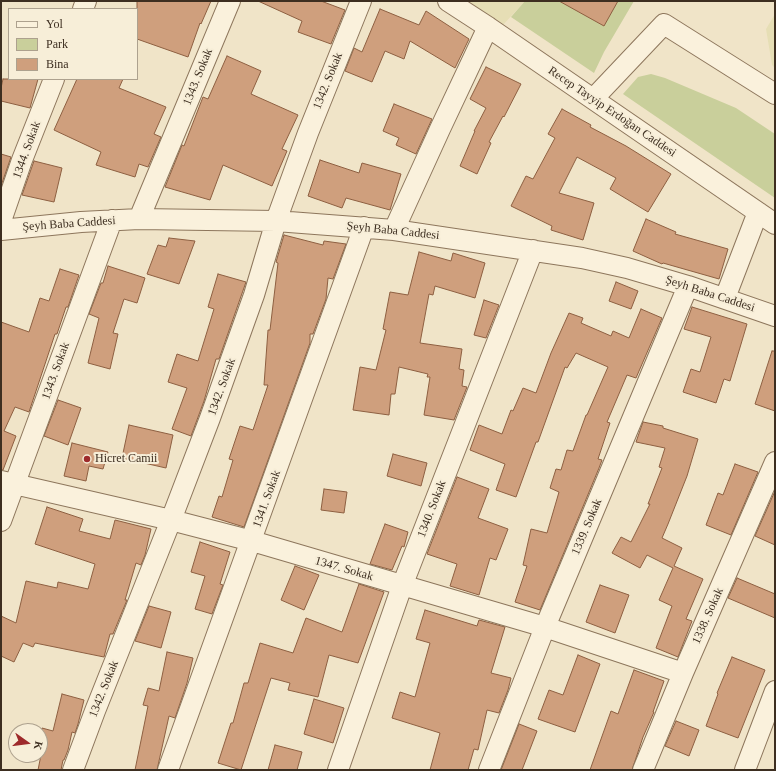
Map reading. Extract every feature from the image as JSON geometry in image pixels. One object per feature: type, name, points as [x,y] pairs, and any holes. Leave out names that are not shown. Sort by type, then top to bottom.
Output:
[{"type":"street","name":"1343. Sokak","points":[[139,219],[230,1]]},
{"type":"street","name":"1342. Sokak","points":[[73,770],[234,356],[263,268],[276,221],[323,92],[361,1]]},
{"type":"street","name":"Recep Tayyip Erdoğan Caddesi","points":[[448,1],[775,224]]},
{"type":"street","points":[[593,99],[664,24],[775,94]]},
{"type":"street","points":[[394,230],[488,27]]},
{"type":"street","name":"1344. Sokak","points":[[1,221],[22,160],[54,80]]},
{"type":"street","points":[[725,298],[758,212]]},
{"type":"street","name":"Şeyh Baba Caddesi","points":[[1,230],[41,225],[139,219],[276,221],[394,230],[533,250],[582,258],[627,268],[725,298],[775,316]]},
{"type":"street","name":"1343. Sokak","points":[[1,522],[8,482],[112,220]]},
{"type":"street","name":"1341. Sokak","points":[[168,770],[252,541],[364,227]]},
{"type":"street","name":"1340. Sokak","points":[[338,770],[402,586],[533,250]]},
{"type":"street","name":"1339. Sokak","points":[[489,770],[545,627],[688,286]]},
{"type":"street","name":"1338. Sokak","points":[[643,770],[683,673],[775,462]]},
{"type":"street","name":"1347. Sokak","points":[[8,482],[171,520],[252,541],[545,627],[683,673]]},
{"type":"street","points":[[745,770],[775,691]]},
{"type":"shaded area","points":[[468,1],[525,1],[503,25]]},
{"type":"shaded area","points":[[775,14],[775,68],[772,65],[766,29]]},
{"type":"green space","points":[[525,1],[634,1],[604,52],[594,73],[511,17]]},
{"type":"green space","points":[[651,74],[665,78],[736,108],[775,134],[775,198],[623,94],[638,77]]},
{"type":"building","points":[[137,1],[211,1],[201,24],[200,23],[188,57],[138,39]]},
{"type":"building","points":[[258,1],[321,1],[345,10],[331,44],[298,32],[302,21]]},
{"type":"building","points":[[559,1],[618,1],[604,26]]},
{"type":"building","points":[[380,9],[419,25],[426,11],[469,39],[455,68],[410,41],[404,59],[385,51],[372,82],[345,71],[354,48],[362,52]]},
{"type":"building","points":[[227,56],[261,71],[251,94],[298,115],[282,149],[287,151],[272,186],[223,165],[210,200],[165,187],[182,145],[184,146],[203,97],[208,99]]},
{"type":"building","points":[[486,67],[521,84],[489,142],[491,143],[477,174],[460,166],[474,131],[486,108],[470,99]]},
{"type":"building","points":[[3,79],[38,80],[30,108],[1,101]]},
{"type":"building","points":[[77,80],[123,80],[119,88],[166,107],[154,134],[161,137],[148,167],[139,164],[135,177],[96,165],[101,152],[54,130]]},
{"type":"building","points":[[394,104],[432,119],[416,154],[396,145],[399,138],[383,131]]},
{"type":"building","points":[[562,109],[671,174],[648,212],[610,189],[616,178],[577,157],[559,193],[594,203],[583,240],[551,230],[552,226],[511,206],[526,176],[533,179],[555,138],[548,134]]},
{"type":"building","points":[[1,154],[11,157],[1,186]]},
{"type":"building","points":[[320,160],[359,173],[362,163],[401,174],[390,210],[346,198],[342,208],[308,196]]},
{"type":"building","points":[[34,161],[62,168],[54,202],[22,195]]},
{"type":"building","points":[[646,219],[676,232],[675,234],[728,249],[719,279],[663,263],[662,264],[633,251]]},
{"type":"building","points":[[284,235],[323,245],[324,241],[346,244],[333,279],[328,278],[326,299],[313,334],[310,334],[310,343],[244,527],[212,517],[219,496],[222,497],[233,460],[229,459],[240,426],[253,430],[268,385],[264,385],[268,330],[270,330],[278,263],[276,262]]},
{"type":"building","points":[[169,238],[195,241],[179,284],[147,274],[158,245],[166,247]]},
{"type":"building","points":[[419,252],[451,261],[453,253],[485,263],[475,298],[435,286],[433,295],[429,294],[420,343],[462,349],[459,369],[464,370],[462,386],[467,387],[454,420],[424,415],[430,377],[427,377],[428,374],[399,367],[395,394],[391,394],[389,415],[353,410],[360,367],[376,370],[386,330],[383,329],[390,292],[408,295]]},
{"type":"building","points":[[108,266],[145,278],[137,303],[124,299],[113,333],[118,334],[110,369],[88,363],[99,318],[89,314],[101,283],[103,283]]},
{"type":"building","points":[[60,269],[79,275],[68,307],[66,307],[57,334],[55,334],[29,412],[15,407],[4,431],[16,436],[3,470],[1,470],[1,322],[29,332],[40,298],[49,301]]},
{"type":"building","points":[[218,274],[246,282],[219,359],[216,359],[204,401],[191,436],[172,429],[187,388],[168,382],[177,354],[198,361],[214,309],[208,307]]},
{"type":"building","points":[[616,282],[638,291],[631,309],[609,301]]},
{"type":"building","points":[[484,300],[499,305],[486,338],[474,335]]},
{"type":"building","points":[[692,307],[747,324],[730,381],[724,379],[716,403],[683,392],[691,369],[700,372],[711,337],[684,329]]},
{"type":"building","points":[[641,309],[662,318],[636,378],[627,375],[607,422],[610,423],[598,459],[602,460],[540,610],[515,602],[527,566],[523,565],[531,529],[547,533],[559,492],[550,488],[556,469],[561,470],[567,450],[573,451],[586,415],[608,367],[576,353],[567,368],[565,367],[516,497],[496,490],[505,464],[470,450],[479,425],[502,434],[511,410],[513,411],[523,388],[536,393],[551,353],[569,313],[583,318],[581,323],[611,336],[613,331],[629,338]]},
{"type":"building","points":[[772,351],[775,351],[775,411],[755,404]]},
{"type":"building","points":[[58,400],[81,408],[68,445],[44,436]]},
{"type":"building","points":[[643,422],[663,426],[663,428],[698,439],[687,476],[662,538],[682,548],[674,566],[703,579],[686,619],[692,621],[678,657],[656,648],[672,606],[659,600],[673,568],[647,555],[640,568],[612,553],[621,537],[631,542],[650,504],[648,504],[662,468],[659,467],[665,448],[636,442]]},
{"type":"building","points":[[129,425],[173,435],[166,468],[122,458]]},
{"type":"building","name":"Hicret Camii","points":[[72,443],[108,452],[103,469],[89,466],[86,481],[64,476]]},
{"type":"building","points":[[393,454],[427,463],[421,486],[387,476]]},
{"type":"building","points":[[735,464],[758,472],[731,535],[706,525],[718,493],[723,495]]},
{"type":"building","points":[[457,477],[489,489],[478,518],[508,529],[496,560],[490,558],[479,595],[450,586],[457,564],[427,554]]},
{"type":"building","points":[[324,489],[347,492],[344,513],[321,510]]},
{"type":"building","points":[[775,491],[775,545],[755,536]]},
{"type":"building","points":[[47,507],[83,519],[79,531],[110,539],[115,520],[151,529],[145,555],[141,565],[136,563],[125,600],[127,600],[113,634],[110,634],[104,657],[35,643],[33,647],[23,643],[14,662],[1,656],[1,616],[16,623],[26,581],[57,588],[58,582],[88,589],[95,564],[35,544]]},
{"type":"building","points":[[385,524],[408,532],[404,547],[402,546],[392,570],[370,564]]},
{"type":"building","points":[[200,542],[230,552],[220,584],[223,585],[212,614],[195,609],[205,576],[191,572]]},
{"type":"building","points":[[295,566],[319,575],[304,610],[281,600]]},
{"type":"building","points":[[737,578],[775,594],[775,618],[728,598]]},
{"type":"building","points":[[359,584],[384,592],[358,663],[329,655],[318,697],[288,690],[290,683],[271,678],[241,770],[218,763],[231,723],[233,723],[244,683],[248,683],[260,643],[293,653],[306,618],[342,632]]},
{"type":"building","points":[[600,585],[629,595],[615,633],[586,622]]},
{"type":"building","points":[[149,606],[171,612],[161,648],[135,641]]},
{"type":"building","points":[[425,610],[477,626],[479,620],[505,627],[491,673],[511,678],[508,690],[499,713],[487,710],[478,750],[474,749],[468,770],[430,770],[440,733],[392,718],[400,692],[415,697],[430,643],[416,639]]},
{"type":"building","points":[[167,652],[193,658],[187,683],[175,718],[169,716],[157,770],[135,770],[148,706],[143,705],[148,688],[159,691]]},
{"type":"building","points":[[578,655],[600,664],[575,732],[538,719],[549,690],[563,695]]},
{"type":"building","points":[[732,657],[765,670],[738,738],[706,726],[718,694],[717,693]]},
{"type":"building","points":[[634,670],[664,681],[632,770],[590,770],[611,711],[618,714]]},
{"type":"building","points":[[62,694],[84,700],[78,724],[75,733],[72,732],[61,770],[38,770],[39,763],[48,763],[48,730],[53,731]]},
{"type":"building","points":[[314,699],[344,708],[333,743],[304,734]]},
{"type":"building","points":[[676,721],[699,730],[689,756],[665,746]]},
{"type":"building","points":[[519,724],[537,731],[522,770],[501,770]]},
{"type":"building","points":[[275,745],[302,752],[297,770],[268,770]]},
{"type":"place","name":"Hicret Camii","points":[[87,459]]}]
